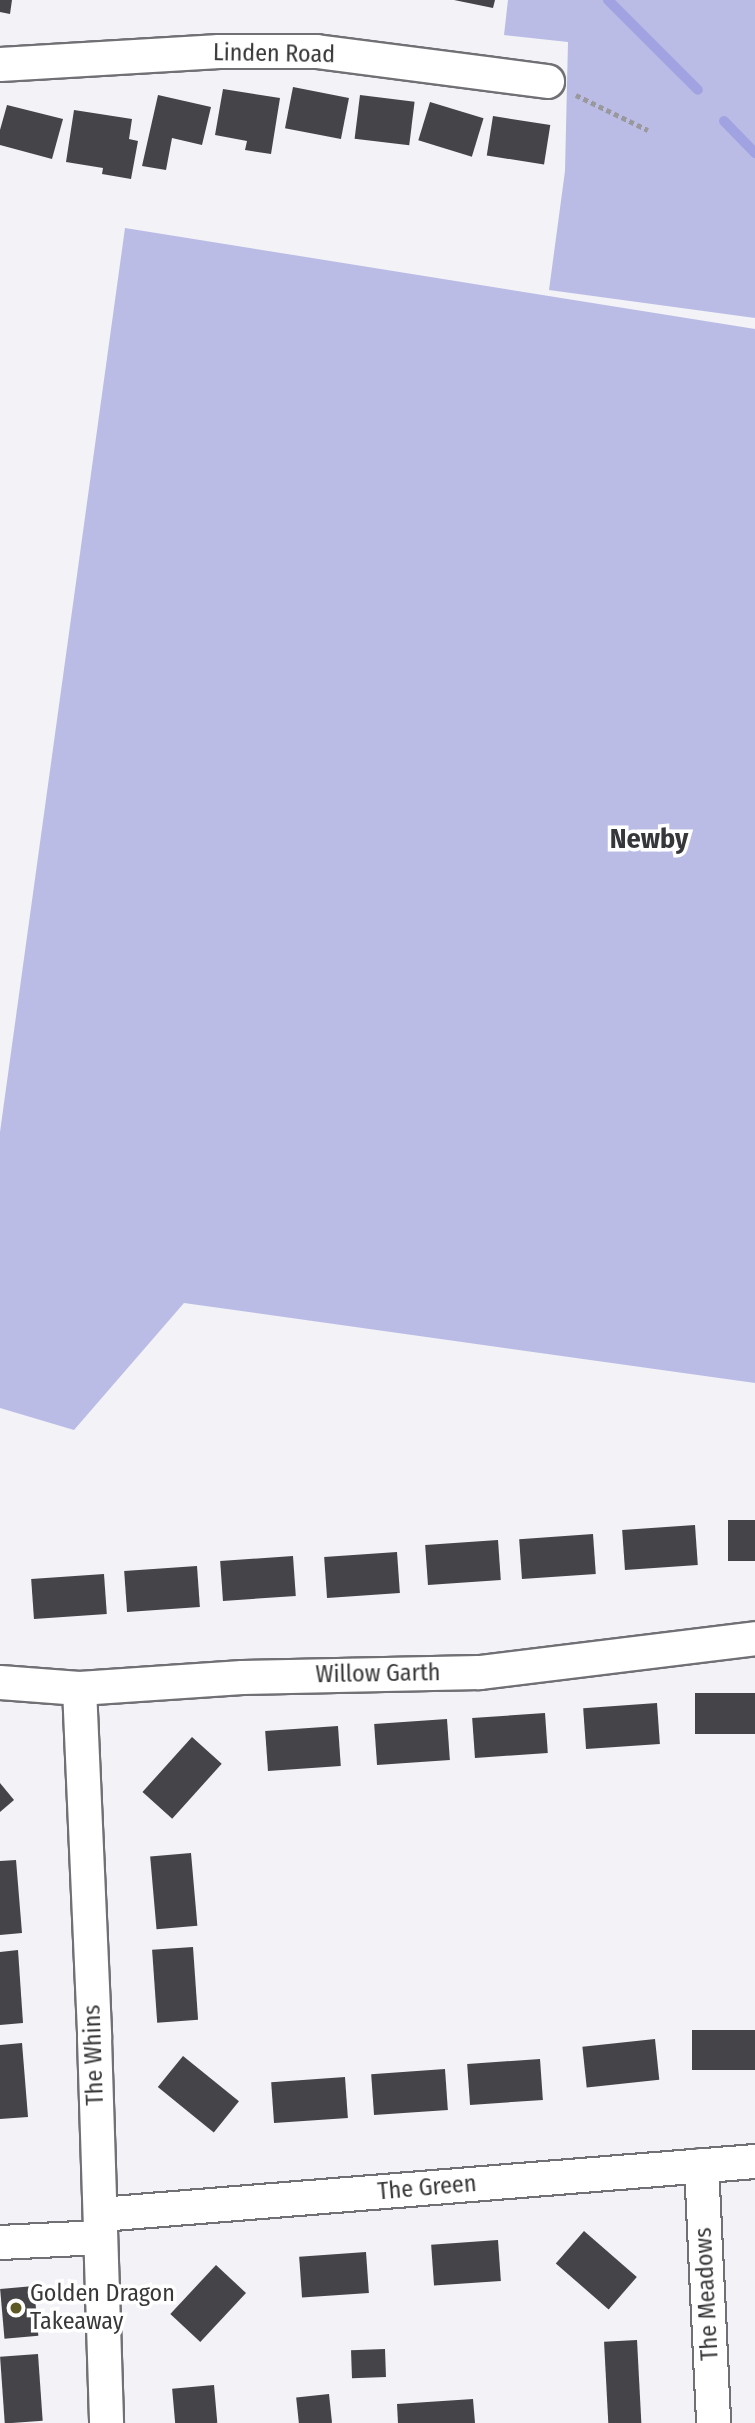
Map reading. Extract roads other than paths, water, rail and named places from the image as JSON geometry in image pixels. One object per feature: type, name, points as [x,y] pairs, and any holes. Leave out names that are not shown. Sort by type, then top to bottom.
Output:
[{"type":"street","name":"Linden Road","points":[[0,64],[219,51],[316,51],[547,81]]},
{"type":"street","name":"Willow Garth","points":[[0,1682],[79,1688],[242,1677],[479,1672],[755,1637]]},
{"type":"street","name":"The Whins","points":[[79,1688],[106,2423]]},
{"type":"street","name":"The Green","points":[[0,2242],[100,2225],[755,2161]]},
{"type":"street","name":"The Meadows","points":[[701,2165],[713,2423]]},
{"type":"waterway","points":[[608,0],[698,90]]},
{"type":"waterway","points":[[724,121],[755,153]]},
{"type":"place","name":"Golden Dragon Takeaway","points":[[16,2308]]},
{"type":"district","name":"Newby","points":[[649,839]]}]
